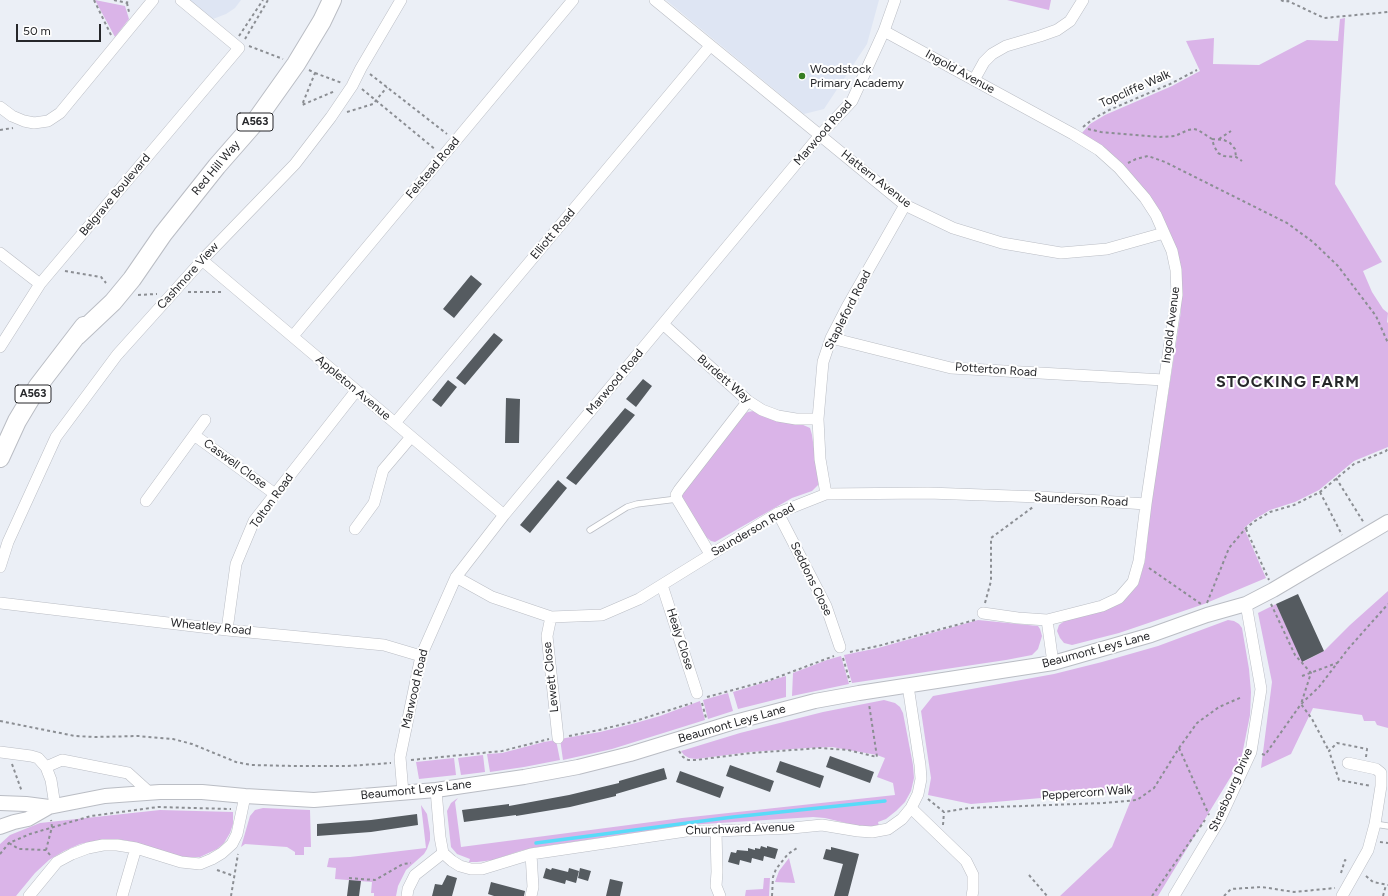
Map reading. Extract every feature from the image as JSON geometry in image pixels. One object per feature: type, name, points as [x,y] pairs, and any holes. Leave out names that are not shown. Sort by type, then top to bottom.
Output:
[{"type":"highway","name":"Red Hill Way","points":[[0,458],[17,421],[38,386],[77,336],[124,271],[163,234],[217,166],[252,126],[296,64],[322,21],[332,0]]},
{"type":"street","points":[[0,107],[12,116],[34,123],[48,121],[60,113],[154,0]]},
{"type":"street","points":[[180,0],[236,46]]},
{"type":"street","name":"Cashmore View","points":[[0,567],[8,542],[56,437],[117,355],[202,260],[295,164],[331,117],[401,0]]},
{"type":"street","name":"Felstead Road","points":[[293,336],[573,0]]},
{"type":"street","name":"Hattern Avenue","points":[[655,0],[905,205],[953,228],[1002,243],[1061,253],[1107,249],[1164,233]]},
{"type":"street","name":"Marwood Road","points":[[403,792],[400,757],[421,656],[456,577],[504,515],[820,135],[852,101],[884,32],[895,0]]},
{"type":"street","points":[[974,80],[984,62],[992,54],[1006,46],[1057,30],[1070,21],[1083,0]]},
{"type":"street","name":"Ingold Avenue","points":[[884,32],[974,80],[1077,131],[1119,168],[1145,198],[1156,215],[1172,251],[1176,270],[1177,295],[1139,561],[1133,582],[1119,598],[1102,606],[1048,620],[1018,618],[983,613]]},
{"type":"street","name":"Belgrave Boulevard","points":[[0,347],[40,284],[236,46]]},
{"type":"street","name":"Elliott Road","points":[[395,423],[710,46]]},
{"type":"street","name":"Stapleford Road","points":[[826,494],[820,459],[818,419],[823,362],[831,338],[905,205]]},
{"type":"street","points":[[0,253],[40,284]]},
{"type":"street","name":"Appleton Avenue","points":[[202,260],[504,515]]},
{"type":"street","name":"Burdett Way","points":[[663,324],[748,402],[762,410],[778,416],[796,419],[818,419]]},
{"type":"street","name":"Potterton Road","points":[[831,338],[951,368],[1164,380]]},
{"type":"street","name":"Tolton Road","points":[[227,630],[236,564],[254,521],[356,390]]},
{"type":"street","points":[[710,554],[676,495],[748,402]]},
{"type":"street","name":"Caswell Close","points":[[146,501],[204,420]]},
{"type":"street","name":"Caswell Close","points":[[194,435],[275,494]]},
{"type":"street","points":[[355,529],[374,503],[383,470],[411,437]]},
{"type":"street","name":"Saunderson Road","points":[[456,577],[492,597],[551,617],[602,614],[639,600],[710,554],[778,513],[826,494],[928,492],[1146,504]]},
{"type":"street","name":"Seddons Close","points":[[778,513],[826,606],[840,647]]},
{"type":"street","name":"Beaumont Leys Lane","points":[[0,803],[52,806],[105,796],[149,792],[202,792],[244,803],[314,800],[436,790],[578,768],[709,730],[816,702],[860,693],[1053,663],[1151,635],[1207,615],[1246,604],[1270,592],[1388,522]]},
{"type":"street","name":"Healy Close","points":[[662,585],[697,693]]},
{"type":"street","name":"Wheatley Road","points":[[0,603],[227,630],[384,645],[421,656]]},
{"type":"street","name":"Strasbourg Drive","points":[[1174,896],[1220,819],[1250,752],[1261,689],[1246,604]]},
{"type":"street","name":"Lewett Close","points":[[551,617],[547,636],[558,738]]},
{"type":"street","points":[[1048,620],[1053,663]]},
{"type":"street","name":"Churchward Avenue","points":[[443,854],[460,866],[471,869],[482,869],[531,854],[686,831],[792,828],[822,824],[858,831],[872,832],[888,829],[902,819],[911,808],[918,794],[921,779],[908,686]]},
{"type":"street","points":[[0,752],[38,758],[46,767],[51,780],[52,806]]},
{"type":"street","points":[[46,767],[62,760],[128,773],[149,792]]},
{"type":"street","points":[[1344,891],[1368,850],[1375,824],[1384,771],[1348,763]]},
{"type":"street","points":[[406,896],[415,876],[443,854],[436,790]]},
{"type":"street","points":[[29,896],[57,862],[88,848],[103,845],[136,848],[181,862],[201,864],[212,860],[232,844],[237,834],[244,803]]},
{"type":"street","name":"Beaumont Leys Lane","points":[[0,827],[28,819],[52,806]]},
{"type":"street","points":[[911,808],[966,861],[973,876],[972,896]]},
{"type":"street","points":[[716,831],[716,886],[720,896]]},
{"type":"street","points":[[122,896],[136,848]]},
{"type":"street","points":[[531,854],[533,887],[531,896]]},
{"type":"lane","points":[[590,530],[637,504],[677,499]]},
{"type":"lane","points":[[1375,824],[1388,826]]},
{"type":"path","points":[[94,0],[116,45]]},
{"type":"path","points":[[114,0],[127,3],[128,0]]},
{"type":"path","points":[[236,46],[263,0]]},
{"type":"path","points":[[236,46],[253,26],[268,0]]},
{"type":"path","points":[[1281,0],[1285,2],[1288,1],[1324,18],[1388,12]]},
{"type":"path","points":[[361,68],[455,141]]},
{"type":"path","name":"Topcliffe Walk","points":[[1077,131],[1093,119],[1109,110],[1197,70]]},
{"type":"path","points":[[315,73],[352,84],[376,101],[443,156]]},
{"type":"path","points":[[331,117],[373,104],[387,87]]},
{"type":"path","points":[[1077,131],[1160,137],[1175,136],[1194,129],[1212,139],[1230,143],[1235,149],[1236,157]]},
{"type":"path","points":[[1218,140],[1231,131]]},
{"type":"path","points":[[1212,139],[1218,153],[1224,156],[1236,157],[1242,161]]},
{"type":"path","points":[[1119,168],[1133,160],[1148,156],[1165,162],[1287,223],[1313,242],[1338,266],[1376,316],[1388,343]]},
{"type":"path","points":[[52,269],[101,278],[106,283]]},
{"type":"path","points":[[1139,561],[1205,607],[1229,548],[1246,528],[1270,512],[1294,505],[1320,492],[1354,464],[1387,449]]},
{"type":"path","points":[[1336,478],[1370,533]]},
{"type":"path","points":[[1320,492],[1348,546]]},
{"type":"path","points":[[1246,528],[1295,655],[1310,673]]},
{"type":"path","points":[[1302,676],[1338,663],[1388,604]]},
{"type":"path","points":[[674,741],[679,752],[688,760],[751,753],[820,748],[848,750],[877,757],[860,693],[840,647]]},
{"type":"path","points":[[1310,673],[1301,704],[1312,719],[1329,751]]},
{"type":"path","points":[[697,693],[701,699],[709,730]]},
{"type":"path","name":"Peppercorn Walk","points":[[918,794],[926,797],[944,812],[969,808],[1104,803],[1137,800],[1154,788],[1179,748],[1197,723],[1219,707],[1242,698]]},
{"type":"path","points":[[1179,748],[1209,815]]},
{"type":"path","points":[[0,854],[9,843],[52,827],[91,816],[158,807],[244,803]]},
{"type":"path","points":[[46,850],[52,827],[52,806]]},
{"type":"path","points":[[231,896],[238,852],[237,834]]},
{"type":"path","points":[[9,843],[19,850],[46,850],[57,862]]},
{"type":"path","points":[[772,896],[773,877],[776,869],[788,854],[797,848]]},
{"type":"path","points":[[349,878],[375,880],[403,864],[410,863],[426,867]]},
{"type":"path","points":[[201,864],[234,876]]},
{"type":"path","points":[[1358,868],[1373,882],[1387,885],[1383,896]]},
{"type":"path","points":[[1029,875],[1047,896]]},
{"type":"path","points":[[1224,896],[1231,889],[1262,887],[1294,892],[1344,891]]},
{"type":"shaded area","points":[[95,0],[125,6],[129,19],[115,37]]},
{"type":"shaded area","points":[[187,0],[241,0],[235,8],[226,14],[213,19]]},
{"type":"shaded area","name":"Woodstock Primary Academy","points":[[666,0],[879,0],[867,44],[824,109],[804,114]]},
{"type":"shaded area","points":[[1007,0],[1051,0],[1049,10]]},
{"type":"shaded area","points":[[1345,18],[1335,184],[1382,262],[1363,271],[1372,292],[1383,309],[1388,313],[1388,447],[1354,461],[1319,490],[1295,502],[1270,510],[1244,528],[1266,578],[1204,604],[1119,633],[1072,645],[1064,643],[1057,631],[1059,625],[1066,620],[1103,611],[1122,603],[1138,585],[1145,561],[1151,505],[1181,311],[1181,266],[1176,249],[1160,212],[1140,184],[1120,163],[1081,134],[1090,124],[1105,115],[1172,86],[1200,71],[1186,41],[1214,38],[1213,64],[1259,65],[1307,40],[1338,41],[1340,19]]},
{"type":"shaded area","points":[[753,411],[801,424],[810,428],[819,484],[812,491],[792,498],[715,542],[711,541],[705,536],[679,493],[743,415]]},
{"type":"shaded area","points":[[1388,591],[1388,728],[1377,725],[1375,721],[1364,721],[1362,715],[1313,708],[1291,754],[1261,768],[1272,682],[1258,613],[1276,604],[1303,662],[1324,651]]},
{"type":"shaded area","points":[[978,620],[1038,626],[1042,636],[1038,649],[1032,655],[1006,660],[852,683],[844,655],[878,648]]},
{"type":"shaded area","points":[[1228,620],[1234,621],[1242,628],[1249,669],[1251,692],[1250,715],[1241,760],[1158,896],[1060,896],[1112,847],[1135,790],[971,804],[928,795],[931,778],[921,711],[933,696],[1054,674],[1102,662],[1158,646]]},
{"type":"shaded area","points":[[841,656],[849,684],[792,696],[793,673]]},
{"type":"shaded area","points":[[786,676],[786,697],[738,709],[733,692]]},
{"type":"shaded area","points":[[728,693],[733,711],[708,719],[703,700]]},
{"type":"shaded area","points":[[884,700],[895,703],[900,707],[903,713],[914,778],[911,791],[905,802],[886,819],[878,822],[879,826],[858,826],[825,818],[813,817],[688,825],[532,848],[493,860],[477,862],[469,862],[470,859],[457,854],[451,847],[447,811],[451,803],[458,798],[455,802],[461,847],[682,818],[895,795],[893,783],[877,777],[885,758],[877,755],[832,747],[750,752],[696,759],[689,758],[681,751],[740,733],[823,712]]},
{"type":"shaded area","points":[[700,701],[705,720],[612,749],[563,760],[560,739],[600,732],[632,724],[660,716]]},
{"type":"shaded area","points":[[556,740],[560,760],[490,772],[487,754],[502,753]]},
{"type":"shaded area","points":[[483,755],[485,772],[461,775],[458,758]]},
{"type":"shaded area","points":[[454,758],[456,775],[419,779],[416,762]]},
{"type":"shaded area","points":[[421,805],[427,814],[430,840],[424,854],[406,870],[398,886],[396,896],[374,896],[374,893],[371,893],[372,882],[335,879],[336,868],[327,867],[329,858],[426,848]]},
{"type":"shaded area","points":[[263,808],[310,810],[311,847],[304,847],[304,855],[295,855],[295,852],[287,847],[245,844],[241,847],[250,816],[255,810]]},
{"type":"shaded area","points":[[160,810],[233,812],[233,824],[224,843],[217,849],[200,857],[183,857],[134,842],[117,839],[99,840],[80,844],[49,860],[35,873],[16,896],[0,896],[0,844],[10,835],[40,823]]},
{"type":"shaded area","points":[[789,858],[795,883],[775,882],[779,871]]},
{"type":"shaded area","points":[[764,878],[770,878],[769,896],[745,896],[746,890],[763,889]]},
{"type":"building","points":[[471,275],[482,284],[454,318],[443,309]]},
{"type":"building","points":[[494,333],[503,340],[465,385],[456,378]]},
{"type":"building","points":[[643,379],[652,386],[636,407],[626,399]]},
{"type":"building","points":[[448,380],[457,387],[441,407],[432,400]]},
{"type":"building","points":[[506,398],[520,399],[519,443],[505,443]]},
{"type":"building","points":[[625,408],[635,415],[576,485],[566,478]]},
{"type":"building","points":[[558,480],[567,488],[530,533],[520,525]]},
{"type":"building","points":[[1298,594],[1324,651],[1302,662],[1276,604]]},
{"type":"building","points":[[830,756],[874,772],[870,783],[826,767]]},
{"type":"building","points":[[780,761],[824,776],[820,788],[776,772]]},
{"type":"building","points":[[730,765],[774,781],[770,792],[726,776]]},
{"type":"building","points":[[664,768],[667,779],[616,794],[616,796],[570,807],[516,816],[464,822],[462,810],[509,804],[509,806],[569,795],[619,783],[619,781]]},
{"type":"building","points":[[680,771],[724,787],[720,798],[676,782]]},
{"type":"building","points":[[417,814],[418,825],[371,832],[317,836],[317,824],[371,820]]},
{"type":"building","points":[[761,846],[778,849],[775,859],[764,856],[763,861],[752,858],[751,863],[740,860],[739,865],[728,862],[731,852],[736,853],[737,850],[748,851],[748,848],[755,850],[755,848],[760,849]]},
{"type":"building","points":[[831,847],[859,854],[848,896],[834,896],[843,864],[823,859],[826,849],[831,850]]},
{"type":"building","points":[[546,868],[568,872],[569,868],[579,871],[576,883],[566,880],[565,884],[543,878]]},
{"type":"building","points":[[580,868],[591,871],[588,881],[578,878]]},
{"type":"building","points":[[447,875],[457,878],[452,896],[432,896],[435,884],[442,885]]},
{"type":"building","points":[[610,879],[623,882],[620,896],[606,896]]},
{"type":"building","points":[[349,880],[361,881],[359,896],[347,896]]},
{"type":"building","points":[[491,882],[525,891],[524,896],[494,896],[488,894]]},
{"type":"waterway","points":[[536,843],[733,817],[885,801]]},
{"type":"place","name":"Woodstock Primary Academy","points":[[802,76]]},
{"type":"district","name":"STOCKING FARM","points":[[1288,382]]}]
